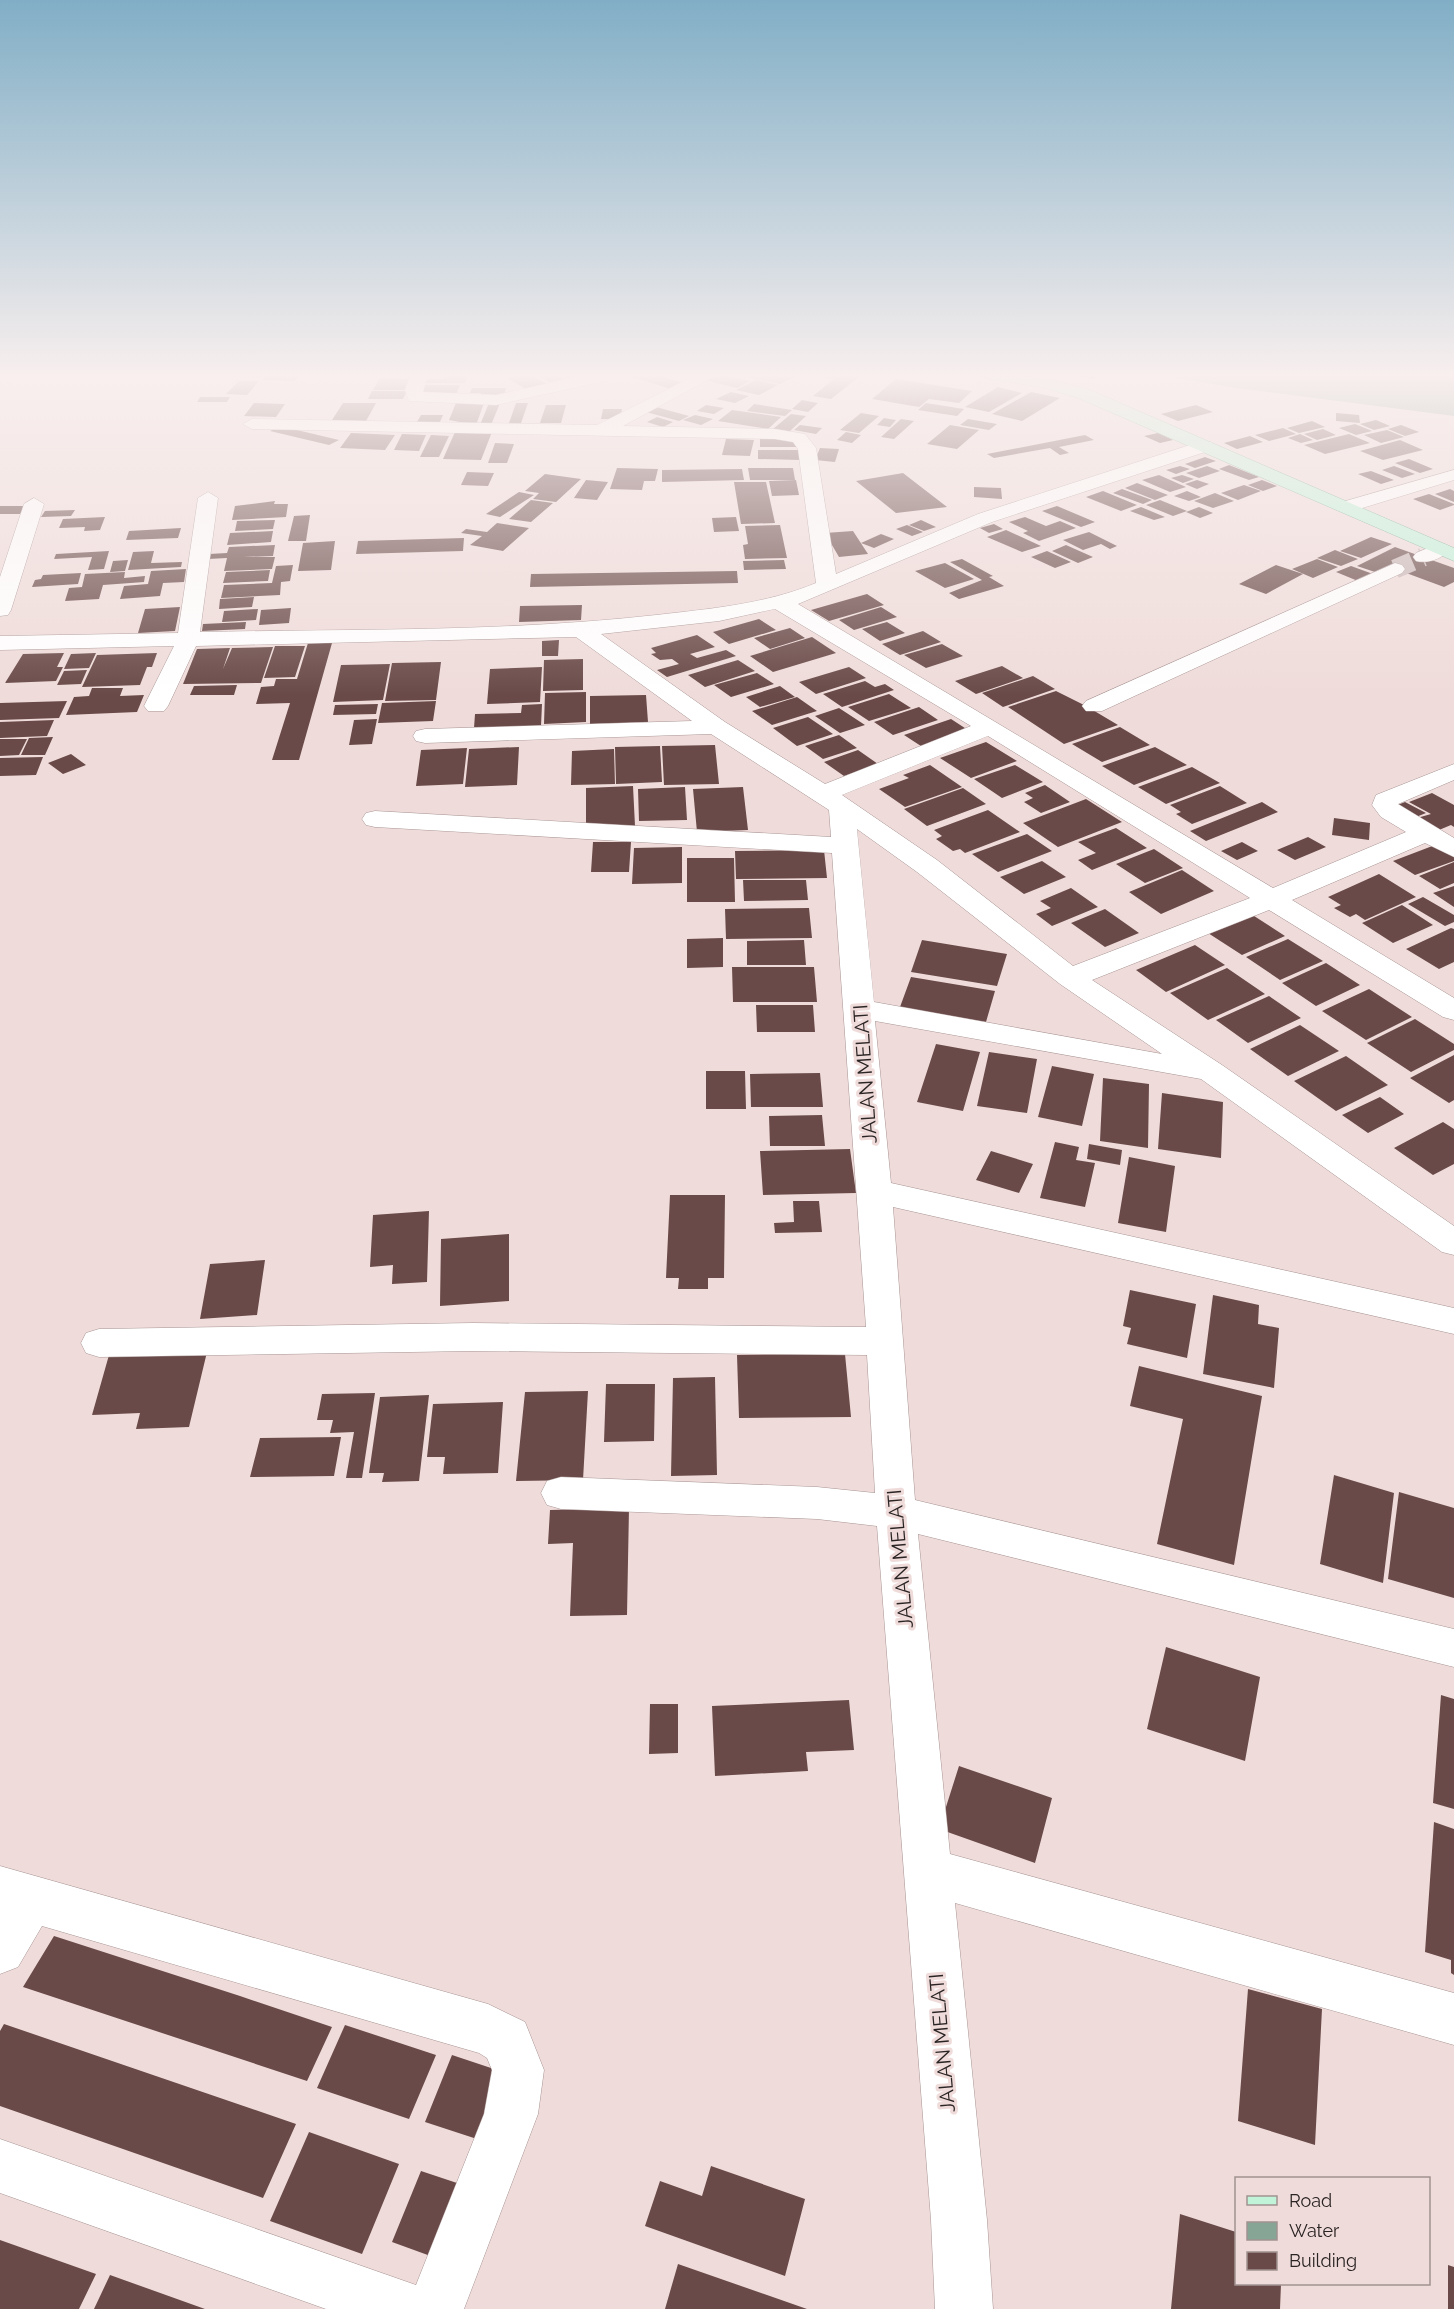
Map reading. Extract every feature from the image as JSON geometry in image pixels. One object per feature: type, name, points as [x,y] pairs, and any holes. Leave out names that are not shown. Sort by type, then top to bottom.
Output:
[{"type":"main road","points":[[1283,480],[1444,553]]},
{"type":"street","points":[[812,480],[827,586]]},
{"type":"street","points":[[0,643],[582,631],[708,615],[781,603],[827,586],[985,518],[1102,480]]},
{"type":"street","points":[[1346,507],[1436,480]]},
{"type":"street","points":[[156,706],[188,640],[208,498]]},
{"type":"street","points":[[0,610],[34,504]]},
{"type":"street","points":[[0,542],[22,541]]},
{"type":"street","points":[[1094,706],[1395,569]]},
{"type":"street","points":[[781,603],[990,727],[1454,1011]]},
{"type":"street","points":[[582,631],[836,816],[927,866],[1070,978],[1211,1072],[1454,1244]]},
{"type":"street","points":[[425,736],[716,727]]},
{"type":"street","points":[[375,819],[756,842],[836,816],[990,727]]},
{"type":"street","points":[[1454,771],[1385,800],[1385,805],[1390,812],[1454,849]]},
{"type":"street","name":"JALAN MELATI","points":[[836,816],[861,1010],[896,1512],[926,1871],[959,2220],[964,2309]]},
{"type":"street","points":[[1070,978],[1271,899],[1426,833]]},
{"type":"street","points":[[861,1010],[1211,1072]]},
{"type":"street","points":[[875,1191],[1454,1321]]},
{"type":"street","points":[[99,1343],[473,1337],[884,1341]]},
{"type":"street","points":[[561,1493],[817,1503],[896,1512],[1454,1648]]},
{"type":"street","points":[[926,1871],[1454,2019]]},
{"type":"street","points":[[0,1948],[15,1894],[488,2030],[507,2040],[518,2070],[512,2114],[435,2309]]},
{"type":"street","points":[[0,2166],[406,2309]]},
{"type":"building","points":[[463,480],[491,480],[488,486],[461,485]]},
{"type":"building","points":[[538,480],[580,480],[556,502],[533,499],[539,493],[525,491]]},
{"type":"building","points":[[586,480],[608,482],[597,500],[574,498]]},
{"type":"building","points":[[613,480],[655,480],[644,481],[642,490],[610,489]]},
{"type":"building","points":[[662,480],[744,480],[662,482]]},
{"type":"building","points":[[796,480],[799,495],[772,496],[769,481]]},
{"type":"building","points":[[912,480],[947,507],[896,513],[856,481]]},
{"type":"building","points":[[1142,480],[1170,480],[1186,487],[1170,492]]},
{"type":"building","points":[[1175,480],[1192,480],[1183,483]]},
{"type":"building","points":[[1197,480],[1209,484],[1197,489],[1185,484]]},
{"type":"building","points":[[1262,480],[1277,486],[1263,491],[1248,485]]},
{"type":"building","points":[[1371,480],[1394,480],[1381,484]]},
{"type":"building","points":[[734,482],[766,482],[775,523],[741,524]]},
{"type":"building","points":[[1137,483],[1168,495],[1155,500],[1125,488]]},
{"type":"building","points":[[1244,485],[1261,491],[1238,500],[1221,493]]},
{"type":"building","points":[[974,487],[1001,488],[1002,499],[974,497]]},
{"type":"building","points":[[1122,489],[1152,500],[1143,504],[1113,493]]},
{"type":"building","points":[[1450,489],[1454,491],[1454,502],[1435,494]]},
{"type":"building","points":[[1103,491],[1137,505],[1121,511],[1086,497]]},
{"type":"building","points":[[1187,491],[1201,497],[1189,501],[1174,496]]},
{"type":"building","points":[[519,492],[534,495],[500,517],[486,514]]},
{"type":"building","points":[[1215,493],[1234,501],[1213,508],[1194,501]]},
{"type":"building","points":[[1429,494],[1454,505],[1440,510],[1413,499]]},
{"type":"building","points":[[531,500],[553,503],[531,522],[509,519]]},
{"type":"building","points":[[1160,500],[1187,511],[1173,516],[1146,505]]},
{"type":"building","points":[[275,501],[274,504],[288,504],[286,517],[232,520],[235,506]]},
{"type":"building","points":[[0,506],[25,506],[20,514],[0,514]]},
{"type":"building","points":[[1057,506],[1095,522],[1081,527],[1042,511]]},
{"type":"building","points":[[1141,507],[1165,517],[1154,520],[1130,511]]},
{"type":"building","points":[[1199,507],[1213,513],[1200,518],[1186,512]]},
{"type":"building","points":[[75,510],[71,516],[41,517],[45,511]]},
{"type":"building","points":[[310,515],[306,541],[288,541],[294,516]]},
{"type":"building","points":[[105,517],[100,530],[84,531],[85,527],[59,528],[63,519]]},
{"type":"building","points":[[736,517],[739,531],[714,532],[712,518]]},
{"type":"building","points":[[1025,517],[1046,526],[1060,521],[1076,528],[1039,541],[1023,533],[1028,531],[1009,522]]},
{"type":"building","points":[[275,520],[273,529],[235,531],[237,521]]},
{"type":"building","points":[[921,520],[936,527],[924,531],[909,525]]},
{"type":"building","points":[[497,523],[529,528],[503,551],[470,545],[482,536],[461,533],[466,529],[487,532]]},
{"type":"building","points":[[994,524],[1003,529],[989,533],[980,528]]},
{"type":"building","points":[[780,525],[787,558],[745,559],[743,545],[748,544],[745,526]]},
{"type":"building","points":[[907,525],[923,532],[912,536],[896,529]]},
{"type":"building","points":[[181,528],[178,538],[126,540],[129,531]]},
{"type":"building","points":[[1006,530],[1041,546],[1022,552],[987,537]]},
{"type":"building","points":[[273,531],[271,542],[227,545],[230,533]]},
{"type":"building","points":[[853,531],[868,554],[839,557],[825,533]]},
{"type":"building","points":[[1089,532],[1117,546],[1110,549],[1101,544],[1083,550],[1063,540]]},
{"type":"building","points":[[881,534],[894,539],[874,548],[861,543]]},
{"type":"building","points":[[1371,537],[1392,544],[1361,558],[1340,551]]},
{"type":"building","points":[[464,538],[463,551],[356,554],[358,541]]},
{"type":"building","points":[[335,541],[331,570],[298,571],[303,543]]},
{"type":"building","points":[[275,545],[273,556],[243,557],[275,557],[272,569],[224,571],[227,558],[208,559],[209,554],[227,553],[229,547]]},
{"type":"building","points":[[1066,545],[1093,557],[1078,563],[1052,551]]},
{"type":"building","points":[[1395,547],[1454,568],[1454,582],[1444,587],[1390,567],[1378,573],[1357,566]]},
{"type":"building","points":[[1335,550],[1358,559],[1341,566],[1317,558]]},
{"type":"building","points":[[109,551],[104,569],[88,570],[92,557],[54,559],[56,554]]},
{"type":"building","points":[[154,551],[151,563],[182,562],[181,567],[128,570],[133,552]]},
{"type":"building","points":[[1047,551],[1071,562],[1055,568],[1031,557]]},
{"type":"building","points":[[962,559],[993,576],[989,577],[1004,586],[959,599],[949,593],[982,580],[950,562]]},
{"type":"building","points":[[1317,559],[1338,567],[1313,578],[1292,569]]},
{"type":"building","points":[[128,560],[125,571],[110,572],[113,561]]},
{"type":"building","points":[[784,560],[786,569],[744,570],[743,561]]},
{"type":"building","points":[[945,563],[974,579],[945,588],[915,571]]},
{"type":"building","points":[[293,565],[290,581],[281,582],[280,595],[221,598],[224,585],[272,583],[276,566]]},
{"type":"building","points":[[1276,565],[1303,574],[1266,594],[1239,584]]},
{"type":"building","points":[[1351,566],[1373,574],[1358,581],[1336,572]]},
{"type":"building","points":[[186,569],[184,582],[163,583],[160,596],[120,599],[124,586],[148,584],[151,571]]},
{"type":"building","points":[[270,570],[268,581],[223,583],[226,572]]},
{"type":"building","points":[[737,571],[738,583],[530,587],[531,574]]},
{"type":"building","points":[[125,572],[124,578],[145,576],[144,582],[103,585],[99,599],[65,601],[69,588],[82,587],[85,574]]},
{"type":"building","points":[[81,573],[78,584],[32,587],[35,580],[41,579],[43,575]]},
{"type":"building","points":[[867,594],[884,605],[829,621],[811,610]]},
{"type":"building","points":[[254,597],[252,607],[219,609],[220,599]]},
{"type":"building","points":[[582,605],[581,620],[519,622],[520,606]]},
{"type":"building","points":[[180,607],[175,631],[138,633],[145,609]]},
{"type":"building","points":[[881,607],[897,617],[854,630],[839,620]]},
{"type":"building","points":[[291,608],[289,623],[259,625],[261,610]]},
{"type":"building","points":[[258,609],[256,620],[222,622],[224,611]]},
{"type":"building","points":[[759,619],[776,630],[729,644],[713,632]]},
{"type":"building","points":[[246,622],[245,629],[202,631],[203,624]]},
{"type":"building","points":[[887,622],[905,633],[880,641],[862,629]]},
{"type":"building","points":[[790,628],[805,638],[770,649],[754,638]]},
{"type":"building","points":[[923,631],[941,642],[900,655],[882,644]]},
{"type":"building","points":[[697,635],[715,647],[690,654],[697,658],[726,650],[736,656],[667,677],[657,670],[679,664],[672,659],[660,660],[651,654],[656,653],[651,648]]},
{"type":"building","points":[[812,637],[836,653],[773,672],[750,656]]},
{"type":"building","points":[[559,640],[558,656],[542,656],[542,641]]},
{"type":"building","points":[[308,643],[332,643],[299,760],[272,760],[290,703],[256,704],[261,687],[274,686],[276,679],[297,679]]},
{"type":"building","points":[[942,644],[963,656],[926,668],[904,655]]},
{"type":"building","points":[[275,646],[305,646],[295,677],[264,678]]},
{"type":"building","points":[[273,647],[261,683],[183,684],[197,649],[230,648],[223,669],[232,648]]},
{"type":"building","points":[[64,653],[57,667],[63,667],[56,681],[5,683],[23,654]]},
{"type":"building","points":[[96,653],[89,668],[64,669],[71,654]]},
{"type":"building","points":[[157,653],[152,667],[147,667],[140,685],[82,687],[97,655]]},
{"type":"building","points":[[583,659],[583,690],[543,691],[544,660]]},
{"type":"building","points":[[738,660],[755,671],[705,687],[688,675]]},
{"type":"building","points":[[441,662],[436,700],[385,701],[392,663]]},
{"type":"building","points":[[390,664],[383,700],[333,702],[341,665]]},
{"type":"building","points":[[1002,666],[1023,678],[976,694],[955,681]]},
{"type":"building","points":[[542,667],[540,702],[487,704],[490,669]]},
{"type":"building","points":[[849,667],[866,678],[816,694],[799,682]]},
{"type":"building","points":[[87,670],[81,684],[57,685],[64,671]]},
{"type":"building","points":[[757,673],[774,684],[731,697],[714,685]]},
{"type":"building","points":[[1033,676],[1055,689],[1003,707],[982,693]]},
{"type":"building","points":[[865,681],[875,687],[885,684],[894,690],[842,707],[823,694]]},
{"type":"building","points":[[237,685],[234,695],[190,695],[194,686]]},
{"type":"building","points":[[780,686],[795,697],[760,707],[746,697]]},
{"type":"building","points":[[92,688],[123,688],[120,696],[144,695],[137,712],[66,715],[74,697],[89,696]]},
{"type":"building","points":[[1056,691],[1118,725],[1064,744],[1008,707]]},
{"type":"building","points":[[586,692],[586,722],[544,724],[545,693]]},
{"type":"building","points":[[889,694],[911,708],[869,721],[848,707]]},
{"type":"building","points":[[646,695],[648,722],[590,724],[590,696]]},
{"type":"building","points":[[797,697],[817,711],[772,725],[752,711]]},
{"type":"building","points":[[67,701],[59,718],[0,720],[0,703]]},
{"type":"building","points":[[436,701],[433,721],[378,723],[382,703]]},
{"type":"building","points":[[378,704],[376,714],[333,715],[335,705]]},
{"type":"building","points":[[542,704],[541,726],[474,728],[475,714],[521,713],[522,705]]},
{"type":"building","points":[[919,707],[938,720],[893,735],[874,722]]},
{"type":"building","points":[[839,708],[865,725],[840,733],[815,716]]},
{"type":"building","points":[[808,717],[833,734],[797,746],[773,728]]},
{"type":"building","points":[[377,719],[372,744],[349,745],[354,720]]},
{"type":"building","points":[[951,719],[971,732],[924,748],[904,735]]},
{"type":"building","points":[[54,720],[47,736],[0,738],[0,722]]},
{"type":"building","points":[[1120,727],[1150,745],[1102,762],[1072,744]]},
{"type":"building","points":[[839,735],[857,748],[823,759],[805,746]]},
{"type":"building","points":[[53,737],[45,755],[21,755],[29,738]]},
{"type":"building","points":[[0,739],[27,739],[19,755],[0,756]]},
{"type":"building","points":[[986,742],[1017,761],[971,778],[940,758]]},
{"type":"building","points":[[715,745],[719,784],[664,785],[662,746]]},
{"type":"building","points":[[660,746],[662,782],[616,784],[615,747]]},
{"type":"building","points":[[519,747],[517,785],[465,787],[469,749]]},
{"type":"building","points":[[1155,747],[1187,765],[1134,785],[1102,766]]},
{"type":"building","points":[[467,748],[463,784],[416,786],[421,750]]},
{"type":"building","points":[[614,749],[615,784],[571,785],[572,751]]},
{"type":"building","points":[[858,750],[878,764],[844,776],[824,762]]},
{"type":"building","points":[[71,754],[86,765],[63,774],[48,763]]},
{"type":"building","points":[[43,757],[36,775],[0,776],[0,758]]},
{"type":"building","points":[[930,765],[962,787],[905,807],[879,789],[909,778],[903,775]]},
{"type":"building","points":[[1015,765],[1043,782],[1002,798],[974,779]]},
{"type":"building","points":[[1192,767],[1220,783],[1166,804],[1138,787]]},
{"type":"building","points":[[1045,785],[1070,802],[1041,813],[1024,802],[1033,798],[1025,793]]},
{"type":"building","points":[[633,786],[635,826],[586,827],[586,788]]},
{"type":"building","points":[[1220,786],[1247,803],[1192,824],[1176,814],[1181,812],[1170,805]]},
{"type":"building","points":[[685,787],[687,820],[639,821],[638,789]]},
{"type":"building","points":[[743,787],[748,830],[697,832],[693,789]]},
{"type":"building","points":[[963,788],[986,804],[927,826],[904,809]]},
{"type":"building","points":[[1432,793],[1454,805],[1454,827],[1451,825],[1439,830],[1417,818],[1431,814],[1409,802]]},
{"type":"building","points":[[1086,799],[1122,822],[1058,847],[1023,823]]},
{"type":"building","points":[[1262,802],[1278,812],[1206,841],[1190,831]]},
{"type":"building","points":[[1405,802],[1426,813],[1416,817],[1395,806]]},
{"type":"building","points":[[988,810],[1020,832],[965,853],[960,849],[953,851],[936,839],[942,836],[934,830]]},
{"type":"building","points":[[1334,818],[1370,823],[1369,840],[1332,835]]},
{"type":"building","points":[[1116,828],[1147,848],[1092,870],[1078,860],[1096,853],[1078,842]]},
{"type":"building","points":[[1027,834],[1052,851],[998,872],[972,854]]},
{"type":"building","points":[[1308,837],[1326,847],[1295,860],[1277,850]]},
{"type":"building","points":[[593,842],[631,842],[629,872],[591,872]]},
{"type":"building","points":[[1242,842],[1258,851],[1237,860],[1221,851]]},
{"type":"building","points":[[1435,845],[1454,857],[1454,861],[1415,875],[1393,861]]},
{"type":"building","points":[[682,847],[682,883],[632,884],[634,848]]},
{"type":"building","points":[[1154,849],[1183,868],[1145,883],[1116,864]]},
{"type":"building","points":[[824,850],[827,878],[736,879],[735,851]]},
{"type":"building","points":[[687,858],[734,858],[735,902],[687,902]]},
{"type":"building","points":[[1042,861],[1066,877],[1024,894],[1000,877]]},
{"type":"building","points":[[1454,862],[1454,883],[1440,889],[1419,876]]},
{"type":"building","points":[[1182,870],[1214,891],[1161,914],[1129,892]]},
{"type":"building","points":[[1379,874],[1416,897],[1365,920],[1356,914],[1350,917],[1334,908],[1341,905],[1328,897]]},
{"type":"building","points":[[743,880],[806,880],[808,900],[744,901]]},
{"type":"building","points":[[1454,886],[1454,907],[1433,893]]},
{"type":"building","points":[[1071,888],[1098,907],[1052,926],[1036,914],[1051,908],[1040,901]]},
{"type":"building","points":[[1423,897],[1454,915],[1454,922],[1445,926],[1408,904]]},
{"type":"building","points":[[1402,905],[1433,925],[1393,943],[1362,923]]},
{"type":"building","points":[[809,908],[812,938],[726,939],[725,909]]},
{"type":"building","points":[[1105,909],[1139,933],[1105,947],[1071,923]]},
{"type":"building","points":[[1251,914],[1285,936],[1242,955],[1208,933]]},
{"type":"building","points":[[1451,928],[1454,929],[1454,962],[1439,969],[1406,949]]},
{"type":"building","points":[[723,938],[723,967],[687,968],[687,939]]},
{"type":"building","points":[[1288,939],[1323,961],[1280,980],[1246,957]]},
{"type":"building","points":[[804,940],[806,965],[747,965],[747,941]]},
{"type":"building","points":[[922,940],[1007,954],[997,986],[911,972]]},
{"type":"building","points":[[1195,945],[1225,965],[1166,992],[1136,970]]},
{"type":"building","points":[[1326,963],[1360,985],[1316,1006],[1282,983]]},
{"type":"building","points":[[732,967],[814,967],[817,1002],[733,1002]]},
{"type":"building","points":[[1227,968],[1265,994],[1208,1020],[1170,993]]},
{"type":"building","points":[[911,977],[995,991],[986,1022],[900,1007]]},
{"type":"building","points":[[1369,989],[1412,1017],[1366,1040],[1322,1011]]},
{"type":"building","points":[[1269,996],[1301,1018],[1248,1043],[1216,1020]]},
{"type":"building","points":[[756,1005],[813,1005],[815,1032],[757,1032]]},
{"type":"building","points":[[1415,1019],[1454,1044],[1454,1050],[1411,1072],[1367,1043]]},
{"type":"building","points":[[1300,1025],[1339,1051],[1288,1076],[1250,1049]]},
{"type":"building","points":[[936,1044],[980,1052],[963,1111],[917,1102]]},
{"type":"building","points":[[989,1052],[1037,1059],[1027,1113],[977,1106]]},
{"type":"building","points":[[1454,1055],[1454,1100],[1449,1103],[1410,1078]]},
{"type":"building","points":[[1346,1056],[1388,1085],[1336,1111],[1294,1081]]},
{"type":"building","points":[[1052,1066],[1094,1074],[1082,1126],[1038,1117]]},
{"type":"building","points":[[706,1071],[745,1071],[746,1109],[706,1109]]},
{"type":"building","points":[[820,1073],[823,1107],[751,1107],[750,1074]]},
{"type":"building","points":[[1103,1078],[1149,1084],[1148,1148],[1100,1141]]},
{"type":"building","points":[[1162,1093],[1223,1102],[1221,1158],[1158,1149]]},
{"type":"building","points":[[1380,1097],[1404,1114],[1368,1133],[1342,1115]]},
{"type":"building","points":[[822,1115],[825,1146],[770,1146],[769,1116]]},
{"type":"building","points":[[1443,1122],[1454,1129],[1454,1164],[1433,1175],[1394,1148]]},
{"type":"building","points":[[1055,1142],[1079,1147],[1076,1160],[1095,1163],[1085,1207],[1040,1198]]},
{"type":"building","points":[[1089,1144],[1122,1150],[1120,1165],[1087,1159]]},
{"type":"building","points":[[850,1149],[856,1193],[763,1195],[760,1151]]},
{"type":"building","points":[[991,1151],[1033,1164],[1019,1193],[976,1180]]},
{"type":"building","points":[[1129,1157],[1175,1166],[1166,1232],[1118,1223]]},
{"type":"building","points":[[670,1195],[725,1195],[724,1278],[708,1278],[708,1289],[678,1289],[679,1278],[666,1278]]},
{"type":"building","points":[[793,1201],[819,1201],[822,1232],[775,1233],[774,1223],[794,1222]]},
{"type":"building","points":[[429,1211],[427,1282],[392,1284],[393,1265],[370,1267],[373,1215]]},
{"type":"building","points":[[509,1234],[509,1301],[440,1306],[441,1239]]},
{"type":"building","points":[[265,1260],[257,1315],[200,1319],[210,1264]]},
{"type":"building","points":[[1130,1290],[1196,1304],[1187,1358],[1127,1344],[1131,1328],[1123,1326]]},
{"type":"building","points":[[1213,1295],[1259,1305],[1258,1324],[1279,1328],[1274,1388],[1203,1374]]},
{"type":"building","points":[[207,1352],[189,1427],[136,1429],[140,1413],[92,1415],[109,1355]]},
{"type":"building","points":[[845,1354],[851,1417],[739,1418],[737,1355]]},
{"type":"building","points":[[1139,1366],[1262,1396],[1234,1565],[1157,1544],[1183,1419],[1130,1406]]},
{"type":"building","points":[[715,1377],[717,1475],[671,1476],[673,1378]]},
{"type":"building","points":[[606,1384],[655,1384],[654,1441],[604,1442]]},
{"type":"building","points":[[588,1391],[583,1480],[516,1481],[525,1392]]},
{"type":"building","points":[[375,1393],[362,1478],[346,1478],[354,1432],[330,1433],[333,1420],[317,1420],[322,1394]]},
{"type":"building","points":[[429,1395],[419,1481],[382,1482],[384,1473],[369,1473],[380,1397]]},
{"type":"building","points":[[503,1402],[498,1473],[443,1474],[445,1457],[427,1457],[433,1404]]},
{"type":"building","points":[[341,1437],[334,1476],[250,1477],[260,1438]]},
{"type":"building","points":[[1334,1475],[1394,1493],[1383,1583],[1320,1564]]},
{"type":"building","points":[[1399,1492],[1454,1508],[1454,1598],[1388,1579]]},
{"type":"building","points":[[629,1508],[627,1615],[570,1616],[573,1543],[548,1544],[550,1510]]},
{"type":"building","points":[[1166,1647],[1260,1677],[1245,1761],[1147,1729]]},
{"type":"building","points":[[1441,1695],[1454,1699],[1454,1809],[1433,1803]]},
{"type":"building","points":[[849,1700],[854,1750],[806,1752],[808,1771],[715,1776],[712,1706]]},
{"type":"building","points":[[650,1704],[678,1704],[678,1753],[649,1754]]},
{"type":"building","points":[[959,1766],[1052,1798],[1035,1863],[939,1829]]},
{"type":"building","points":[[1434,1822],[1454,1829],[1454,1975],[1451,1973],[1451,1960],[1425,1952]]},
{"type":"building","points":[[54,1936],[332,2027],[307,2081],[23,1987]]},
{"type":"building","points":[[1248,1989],[1322,2009],[1315,2145],[1238,2121]]},
{"type":"building","points":[[4,2024],[296,2124],[263,2198],[0,2106],[0,2031]]},
{"type":"building","points":[[345,2025],[436,2055],[409,2119],[317,2088]]},
{"type":"building","points":[[452,2055],[506,2073],[480,2140],[425,2122]]},
{"type":"building","points":[[309,2132],[399,2164],[362,2254],[270,2221]]},
{"type":"building","points":[[711,2166],[805,2199],[785,2276],[645,2226],[660,2181],[702,2196]]},
{"type":"building","points":[[421,2171],[463,2185],[436,2258],[392,2242]]},
{"type":"building","points":[[1180,2214],[1235,2232],[1235,2285],[1281,2285],[1280,2309],[1171,2309]]},
{"type":"building","points":[[0,2240],[96,2274],[79,2309],[0,2309]]},
{"type":"building","points":[[678,2264],[807,2309],[665,2309]]},
{"type":"building","points":[[1448,2265],[1454,2267],[1454,2309],[1448,2309]]},
{"type":"building","points":[[110,2275],[205,2309],[94,2309]]},
{"type":"tunnel","points":[[1395,569],[1423,557]]}]
